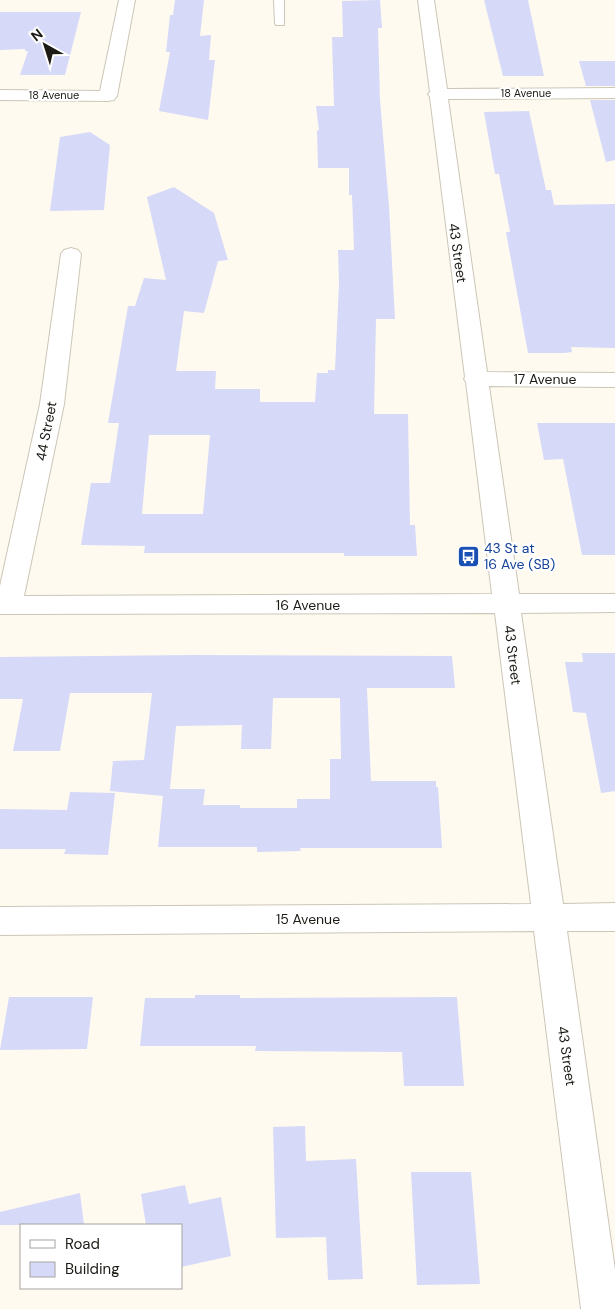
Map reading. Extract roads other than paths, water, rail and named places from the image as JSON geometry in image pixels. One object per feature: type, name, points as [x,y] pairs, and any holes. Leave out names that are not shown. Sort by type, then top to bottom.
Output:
[{"type":"street","name":"18 Avenue","points":[[0,95],[108,96],[127,0]]},
{"type":"street","name":"43 Street","points":[[426,0],[475,379],[507,604],[601,1309]]},
{"type":"street","name":"18 Avenue","points":[[437,94],[615,92]]},
{"type":"street","name":"44 Street","points":[[5,605],[52,404],[71,254]]},
{"type":"street","name":"17 Avenue","points":[[475,379],[615,380]]},
{"type":"street","name":"16 Avenue","points":[[5,605],[615,603]]},
{"type":"street","name":"15 Avenue","points":[[0,921],[615,917]]},
{"type":"lane","points":[[280,0],[280,23]]},
{"type":"place","name":"43 St at 16 Ave (SB)","points":[[468,556]]}]
